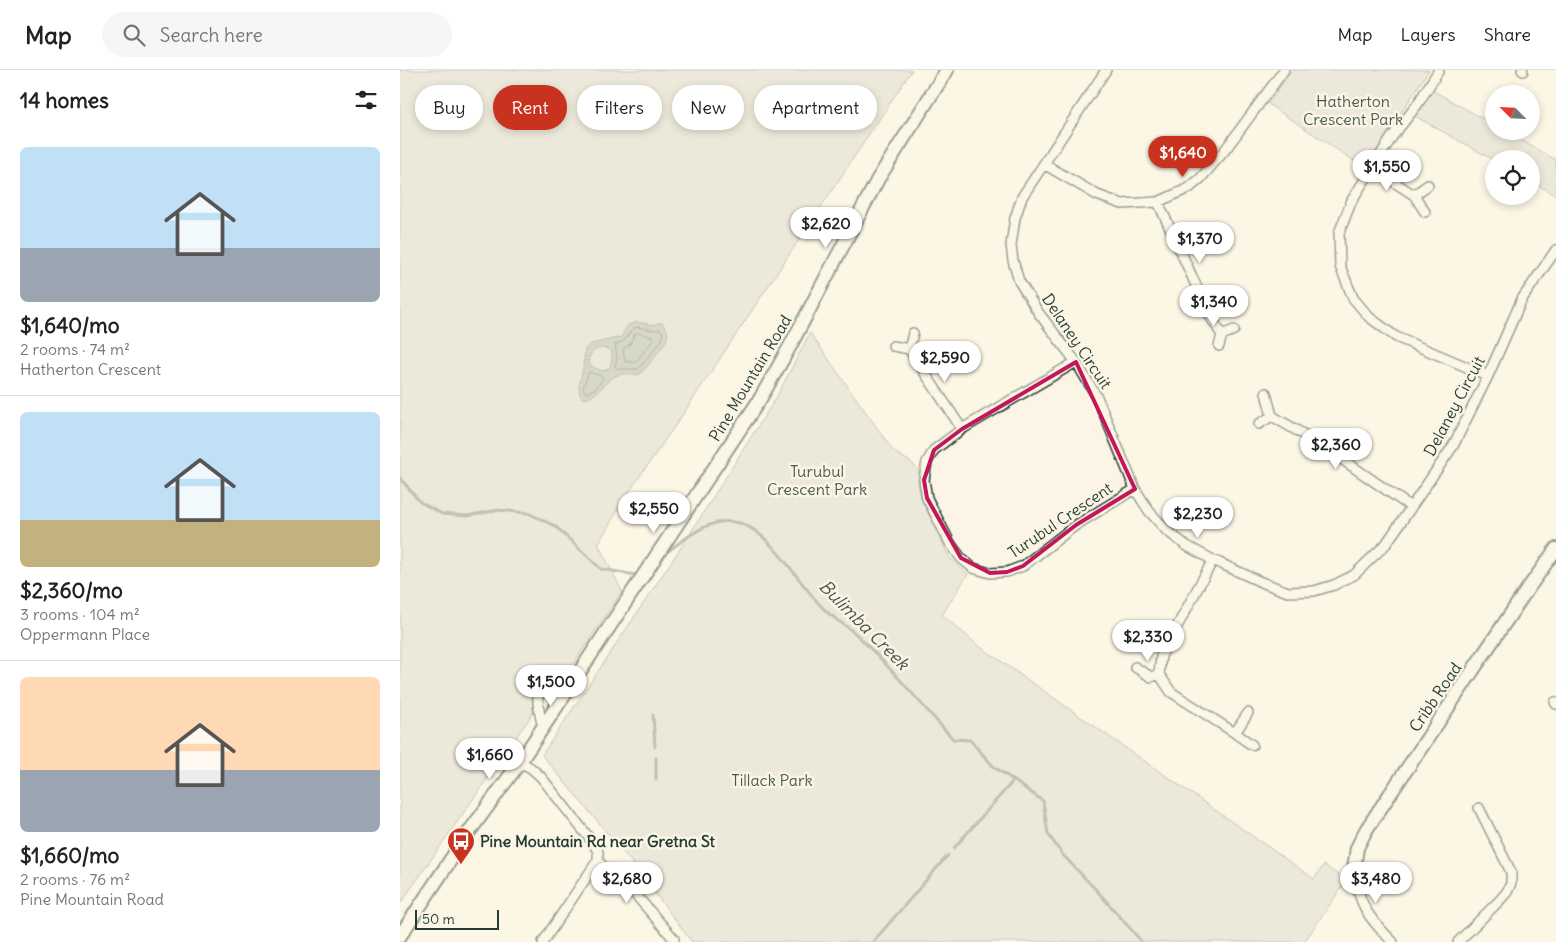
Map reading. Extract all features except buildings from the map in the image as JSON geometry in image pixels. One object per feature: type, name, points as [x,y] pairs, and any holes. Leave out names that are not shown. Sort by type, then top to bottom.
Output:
[{"type":"main road","name":"Pine Mountain Road","points":[[400,936],[469,832],[520,762],[730,445],[774,375],[878,179],[947,70]]},
{"type":"main road","name":"Cribb Road","points":[[1354,868],[1357,848],[1366,830],[1556,549]]},
{"type":"street","name":"Delaney Circuit","points":[[1106,70],[1022,197],[1015,218],[1011,244],[1013,261],[1019,281],[1076,362],[1097,397],[1135,489],[1150,511],[1167,531],[1187,546],[1260,582],[1288,592],[1314,591],[1334,585],[1354,575],[1386,544],[1453,446],[1488,376],[1522,299],[1556,250]]},
{"type":"street","points":[[1044,164],[1097,195],[1122,204],[1158,202],[1189,188],[1200,179],[1225,150],[1284,70]]},
{"type":"street","points":[[1438,70],[1352,200],[1338,233],[1340,266],[1353,298],[1369,317],[1396,337],[1488,376]]},
{"type":"street","points":[[1372,168],[1414,195],[1425,212]]},
{"type":"street","points":[[1414,195],[1428,185]]},
{"type":"street","points":[[1158,202],[1210,316],[1222,335],[1219,346]]},
{"type":"street","points":[[1222,335],[1234,330]]},
{"type":"street","points":[[909,350],[914,333]]},
{"type":"street","points":[[893,346],[909,350],[962,429]]},
{"type":"street","name":"Turubul Crescent","points":[[1076,362],[962,429],[934,450],[927,462],[924,480],[927,498],[950,544],[961,558],[973,568],[990,574],[1007,572],[1022,566],[1076,525],[1135,489]]},
{"type":"street","points":[[1266,393],[1272,416],[1320,444],[1411,507]]},
{"type":"street","points":[[1259,424],[1272,416]]},
{"type":"street","points":[[1213,560],[1161,656],[1159,674],[1172,692],[1252,745]]},
{"type":"street","points":[[1135,667],[1151,677],[1159,674]]},
{"type":"street","points":[[543,727],[538,701],[542,687],[552,687],[565,694]]},
{"type":"street","points":[[1235,733],[1248,714]]},
{"type":"street","points":[[520,762],[531,768],[541,777],[594,844],[598,852],[598,860],[544,942]]},
{"type":"street","points":[[1458,942],[1499,902],[1511,883],[1511,872],[1479,808]]},
{"type":"street","points":[[598,860],[604,868],[615,871],[674,939],[674,942]]},
{"type":"street","points":[[1354,868],[1356,886],[1362,905],[1377,926],[1393,942]]},
{"type":"highlighted area","points":[[1076,362],[1135,489],[1076,525],[1023,566],[1007,572],[990,573],[961,558],[927,498],[924,480],[934,450],[962,429]]},
{"type":"green space","points":[[400,70],[912,70],[877,123],[877,85],[754,85],[754,130],[872,130],[679,420],[624,499],[598,544],[622,591],[573,664],[559,678],[544,679],[536,684],[532,693],[533,713],[400,904]]},
{"type":"green space","name":"Hatherton Crescent Park","points":[[1292,70],[1429,70],[1365,168],[1268,104]]},
{"type":"green space","points":[[1430,89],[1485,120],[1485,140],[1521,140],[1538,150],[1485,150],[1485,155],[1413,115]]},
{"type":"green space","points":[[1540,151],[1556,160],[1556,195],[1540,186]]},
{"type":"green space","points":[[810,333],[894,452],[912,463],[919,471],[918,483],[921,498],[949,557],[968,574],[942,615],[979,646],[1314,879],[1324,865],[1346,881],[1304,942],[692,942],[629,859],[542,755],[688,537],[776,398]]},
{"type":"water","points":[[637,322],[653,325],[661,322],[668,336],[662,348],[639,375],[628,374],[614,377],[587,399],[582,398],[579,384],[583,370],[583,360],[589,360],[590,366],[603,371],[610,367],[612,358],[611,350],[601,348],[595,350],[589,358],[584,358],[585,349],[591,344],[621,337],[628,325]]},
{"type":"waterway","name":"Bulimba Creek","points":[[400,478],[420,502],[442,514],[467,516],[498,510],[528,513],[555,526],[601,569],[635,575],[639,572]]},
{"type":"waterway","name":"Bulimba Creek","points":[[663,555],[698,530],[718,522],[740,523],[764,538],[817,602],[856,634],[872,650],[953,739],[970,740],[993,766],[1043,801],[1048,834],[1062,854],[1142,942]]},
{"type":"waterway","points":[[653,715],[655,747]]},
{"type":"waterway","points":[[656,758],[656,779]]},
{"type":"waterway","points":[[954,848],[1014,780]]},
{"type":"waterway","points":[[873,942],[948,855]]},
{"type":"place","name":"Pine Mountain Rd near Gretna St","points":[[461,865]]},
{"type":"park label","name":"Turubul Crescent Park","points":[[817,480]]},
{"type":"park label","name":"Tillack Park","points":[[772,780]]}]
